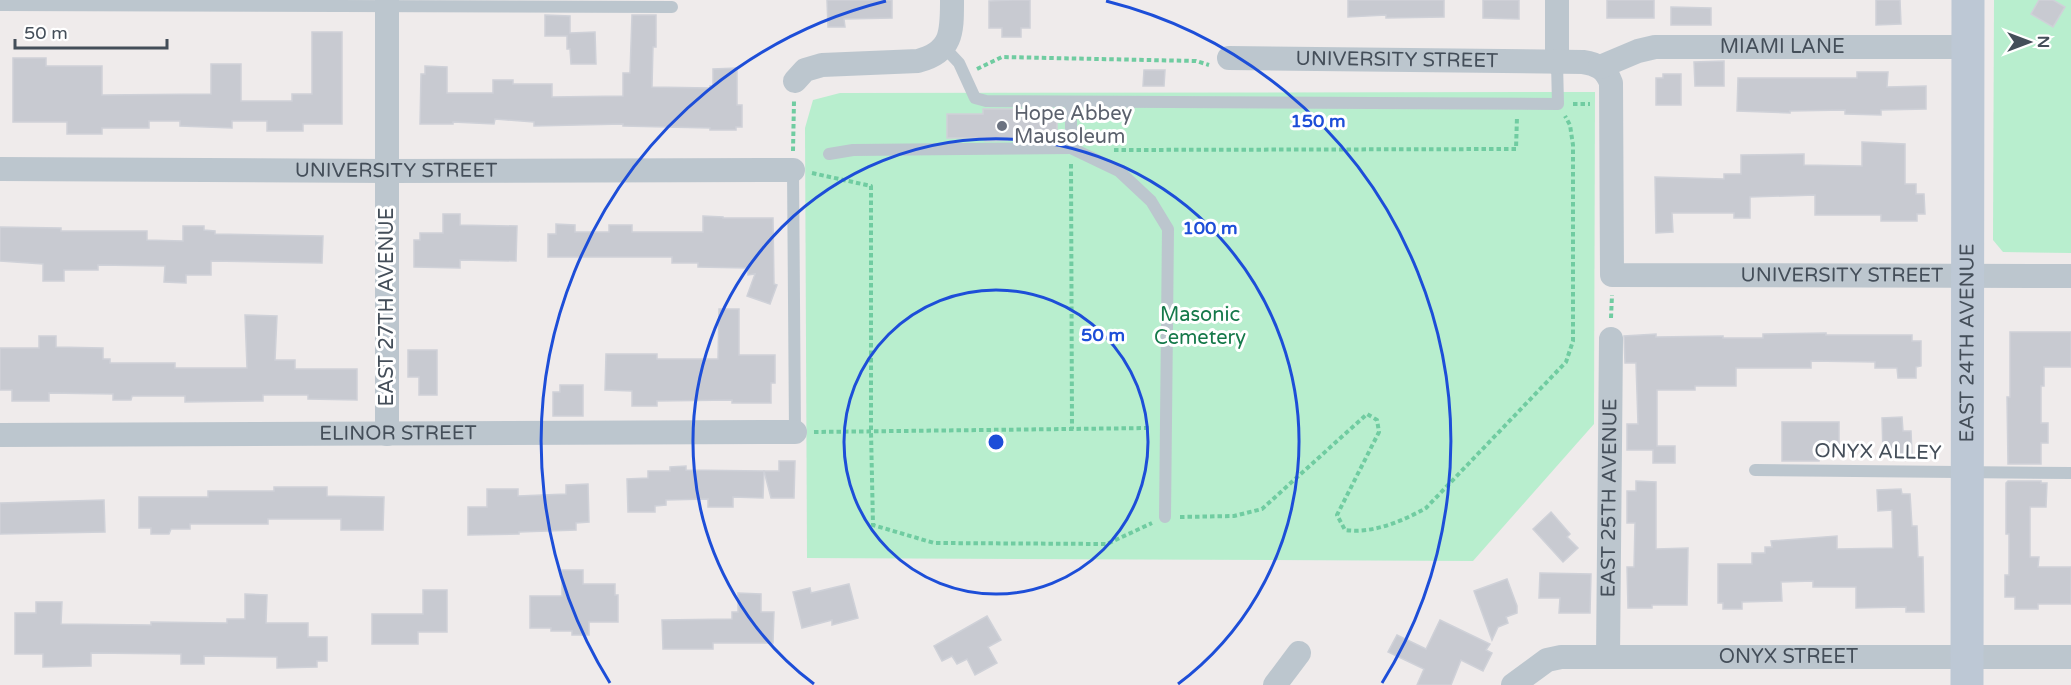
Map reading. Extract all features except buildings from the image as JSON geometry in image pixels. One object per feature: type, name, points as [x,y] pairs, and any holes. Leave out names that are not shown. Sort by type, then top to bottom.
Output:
[{"type":"street","points":[[795,81],[805,70],[822,64],[918,61],[928,58],[944,48],[949,39],[952,0]]},
{"type":"street","points":[[1557,0],[1557,63]]},
{"type":"street","name":"EAST 24TH AVENUE","points":[[1967,671],[1968,0]]},
{"type":"street","name":"EAST 27TH AVENUE","points":[[387,3],[387,434]]},
{"type":"street","name":"MIAMI LANE","points":[[1600,67],[1638,51],[1655,47],[1968,47]]},
{"type":"street","name":"UNIVERSITY STREET","points":[[1234,58],[1583,62],[1600,67]]},
{"type":"street","points":[[1600,67],[1605,71],[1611,83],[1612,275]]},
{"type":"street","name":"UNIVERSITY STREET","points":[[0,169],[793,170]]},
{"type":"street","name":"UNIVERSITY STREET","points":[[1612,275],[2071,276]]},
{"type":"street","name":"EAST 25TH AVENUE","points":[[1608,657],[1611,339]]},
{"type":"street","name":"ELINOR STREET","points":[[0,435],[795,432]]},
{"type":"street","points":[[1275,685],[1299,653]]},
{"type":"street","name":"ONYX STREET","points":[[1513,685],[1539,675],[1552,657],[1608,657],[1967,671],[2071,657]]},
{"type":"lane","points":[[0,5],[387,3],[672,7]]},
{"type":"lane","points":[[944,48],[959,63],[975,98],[986,101],[1558,104],[1557,63]]},
{"type":"lane","points":[[1071,103],[1071,148]]},
{"type":"lane","points":[[829,154],[853,150],[1071,148],[1119,171],[1151,201],[1168,229],[1165,517]]},
{"type":"lane","points":[[793,170],[795,432]]},
{"type":"lane","name":"ONYX ALLEY","points":[[1755,470],[2071,473]]},
{"type":"path","points":[[965,75],[1002,57],[1196,61],[1222,70],[1233,67],[1234,58]]},
{"type":"path","points":[[795,81],[793,170],[871,186],[873,525],[934,543],[1107,544],[1165,517],[1234,516],[1262,509],[1367,414],[1377,420],[1379,432],[1337,515],[1345,530],[1358,532],[1408,518],[1426,508],[1566,362],[1573,340],[1573,145],[1570,125],[1558,104],[1611,104]]},
{"type":"path","points":[[1096,160],[1111,150],[1516,149],[1517,104]]},
{"type":"path","points":[[1071,148],[1071,429]]},
{"type":"path","points":[[1611,339],[1612,275]]},
{"type":"path","points":[[795,432],[1166,428]]},
{"type":"green space","points":[[1994,0],[2071,0],[2071,253],[2003,252],[1993,240]]},
{"type":"green space","name":"Masonic Cemetery","points":[[1595,92],[1594,424],[1473,561],[807,558],[805,128],[813,100],[840,93]]},
{"type":"place","name":"Hope Abbey Mausoleum","points":[[1002,126]]}]
